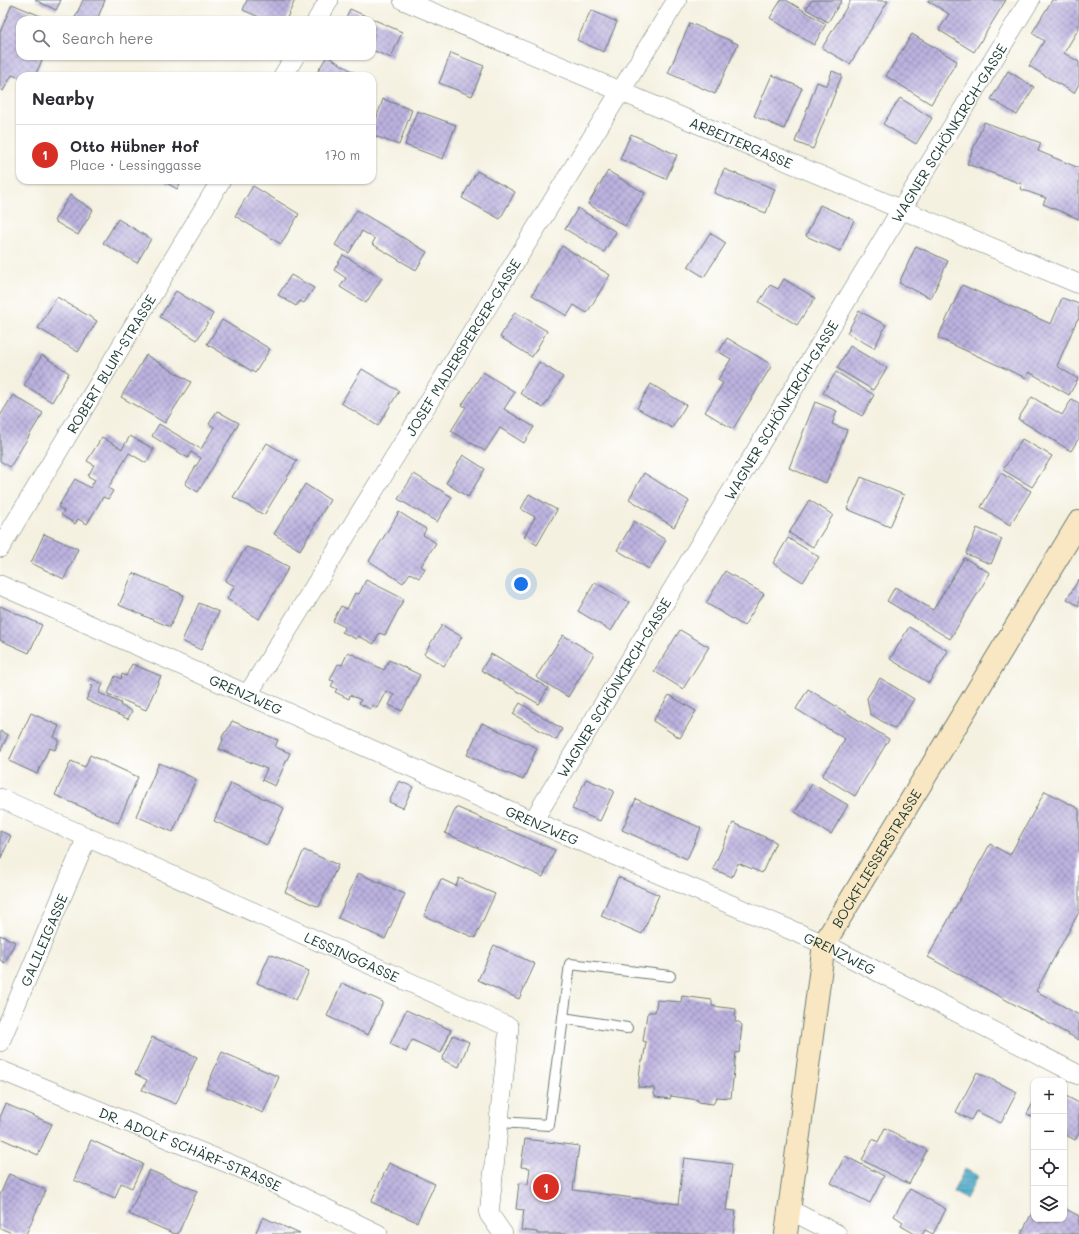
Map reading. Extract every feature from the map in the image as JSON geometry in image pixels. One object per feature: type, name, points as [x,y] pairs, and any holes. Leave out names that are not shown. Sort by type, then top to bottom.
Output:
[{"type":"main road","name":"BOCKFLIESSERSTRASSE","points":[[786,1234],[788,1209],[824,944],[1079,522]]},
{"type":"street","points":[[319,16],[329,0]]},
{"type":"street","name":"ARBEITERGASSE","points":[[403,0],[621,90],[901,210],[1079,284]]},
{"type":"street","name":"JOSEF MADERSPERGER-GASSE","points":[[248,694],[677,0]]},
{"type":"street","name":"WAGNER SCHÖNKIRCH-GASSE","points":[[533,821],[901,210],[1030,0]]},
{"type":"street","points":[[285,72],[293,60]]},
{"type":"street","name":"ROBERT BLUM-STRASSE","points":[[0,548],[219,184]]},
{"type":"street","name":"GRENZWEG","points":[[0,585],[533,821],[824,944],[1079,1075]]},
{"type":"street","name":"LESSINGGASSE","points":[[0,798],[510,1027],[489,1214],[504,1234]]},
{"type":"street","name":"GALILEIGASSE","points":[[0,1042],[87,837]]},
{"type":"street","name":"DR. ADOLF SCHÄRF-STRASSE","points":[[0,1070],[259,1176],[378,1234]]},
{"type":"street","points":[[788,1209],[837,1234]]},
{"type":"lane","points":[[499,1122],[549,1125],[570,964],[670,976]]},
{"type":"lane","points":[[563,1018],[627,1028]]},
{"type":"water","points":[[965,1169],[978,1176],[966,1199],[953,1192]]},
{"type":"building","points":[[35,0],[61,0],[56,10]]},
{"type":"building","points":[[83,0],[105,0],[99,16],[76,16]]},
{"type":"building","points":[[247,0],[295,0],[288,16],[257,16],[243,10]]},
{"type":"building","points":[[781,0],[786,0],[826,24],[814,45],[770,18]]},
{"type":"building","points":[[812,0],[842,0],[828,22],[806,9]]},
{"type":"building","points":[[851,0],[888,1],[850,64],[822,48]]},
{"type":"building","points":[[928,0],[1006,0],[974,52],[939,30],[949,14]]},
{"type":"building","points":[[1052,0],[1079,0],[1079,28],[1064,53],[1079,62],[1079,84],[1074,93],[1029,66],[1044,41],[1032,33]]},
{"type":"building","points":[[12,4],[40,16],[16,16],[16,60],[42,60],[37,72],[16,72],[16,76],[12,75],[3,91],[0,89],[0,32]]},
{"type":"building","points":[[350,9],[366,16],[347,16]]},
{"type":"building","points":[[591,10],[617,22],[604,52],[577,40]]},
{"type":"building","points":[[376,20],[402,32],[391,58],[376,52]]},
{"type":"building","points":[[690,23],[738,44],[715,94],[668,73]]},
{"type":"building","points":[[912,34],[957,61],[931,104],[886,76]]},
{"type":"building","points":[[451,53],[484,66],[472,96],[439,83]]},
{"type":"building","points":[[325,60],[334,60],[353,72],[317,72]]},
{"type":"building","points":[[832,71],[842,75],[813,149],[795,142],[817,82],[827,86]]},
{"type":"building","points":[[1008,71],[1034,87],[1017,115],[991,99]]},
{"type":"building","points":[[772,75],[802,88],[784,129],[754,116]]},
{"type":"building","points":[[900,98],[932,118],[916,144],[883,124]]},
{"type":"building","points":[[383,99],[412,110],[399,145],[376,136],[376,119]]},
{"type":"building","points":[[417,111],[456,125],[443,159],[405,145]]},
{"type":"building","points":[[984,122],[1041,143],[1038,151],[1079,168],[1079,219],[1043,204],[1046,198],[1020,189],[1022,184],[967,164]]},
{"type":"building","points":[[631,134],[677,155],[666,179],[620,159]]},
{"type":"building","points":[[724,169],[775,189],[766,213],[714,193]]},
{"type":"building","points":[[477,171],[515,192],[500,219],[462,198]]},
{"type":"building","points":[[608,171],[645,193],[625,226],[588,204]]},
{"type":"building","points":[[169,184],[180,184],[177,189]]},
{"type":"building","points":[[253,186],[299,214],[281,244],[235,216]]},
{"type":"building","points":[[70,195],[93,210],[78,235],[54,221]]},
{"type":"building","points":[[820,205],[854,220],[840,251],[806,236]]},
{"type":"building","points":[[578,208],[616,232],[604,252],[565,229]]},
{"type":"building","points":[[357,210],[427,252],[416,270],[372,244],[375,239],[362,231],[349,253],[335,245]]},
{"type":"building","points":[[118,219],[151,239],[137,263],[103,243]]},
{"type":"building","points":[[710,233],[726,243],[704,277],[688,267]]},
{"type":"building","points":[[562,246],[610,275],[587,313],[574,305],[567,316],[532,295]]},
{"type":"building","points":[[916,246],[948,261],[931,298],[899,283]]},
{"type":"building","points":[[343,255],[382,278],[366,303],[340,287],[346,278],[334,270]]},
{"type":"building","points":[[291,275],[314,288],[304,303],[300,301],[296,306],[278,295]]},
{"type":"building","points":[[784,279],[815,298],[797,325],[759,302],[770,285],[778,289]]},
{"type":"building","points":[[962,285],[1051,324],[1062,298],[1079,304],[1079,320],[1077,320],[1057,366],[1078,379],[1069,395],[1029,372],[1026,378],[938,338]]},
{"type":"building","points":[[176,291],[213,314],[197,340],[160,317]]},
{"type":"building","points":[[57,297],[97,321],[78,352],[38,328]]},
{"type":"building","points":[[859,311],[886,325],[874,348],[847,333]]},
{"type":"building","points":[[515,312],[547,331],[532,357],[500,337]]},
{"type":"building","points":[[222,320],[270,349],[255,373],[207,344]]},
{"type":"building","points":[[727,338],[772,365],[733,429],[705,412],[723,383],[718,380],[731,359],[719,352]]},
{"type":"building","points":[[850,346],[887,368],[873,390],[837,368]]},
{"type":"building","points":[[42,355],[69,373],[52,402],[24,385]]},
{"type":"building","points":[[146,355],[191,382],[165,423],[121,397]]},
{"type":"building","points":[[539,362],[563,377],[543,408],[520,393]]},
{"type":"building","points":[[362,369],[399,391],[378,426],[341,403]]},
{"type":"building","points":[[483,372],[515,392],[504,409],[534,427],[524,443],[500,428],[485,451],[451,431],[466,407],[462,405]]},
{"type":"building","points":[[836,372],[874,395],[862,416],[823,393]]},
{"type":"building","points":[[651,384],[686,405],[672,428],[637,408]]},
{"type":"building","points":[[13,395],[43,413],[10,467],[0,461],[0,416]]},
{"type":"building","points":[[1032,397],[1062,415],[1072,399],[1079,403],[1079,438],[1071,451],[1018,419]]},
{"type":"building","points":[[815,402],[837,411],[832,424],[847,430],[826,483],[789,468]]},
{"type":"building","points":[[217,411],[239,423],[198,492],[185,484],[201,458],[191,452],[188,458],[152,436],[159,424],[201,449],[214,427],[209,424]]},
{"type":"building","points":[[130,436],[154,449],[146,463],[129,453],[108,488],[113,491],[108,499],[103,497],[87,524],[78,519],[75,524],[61,515],[64,511],[58,507],[75,479],[90,488],[95,480],[88,476],[94,465],[87,461],[102,437],[122,449]]},
{"type":"building","points":[[1022,439],[1052,456],[1032,487],[1003,470]]},
{"type":"building","points":[[267,443],[297,461],[264,515],[233,497]]},
{"type":"building","points":[[463,455],[485,469],[468,497],[446,483]]},
{"type":"building","points":[[644,473],[689,501],[674,527],[629,499]]},
{"type":"building","points":[[1001,473],[1031,491],[1010,525],[981,507]]},
{"type":"building","points":[[414,474],[452,497],[437,522],[398,499]]},
{"type":"building","points":[[861,477],[904,495],[890,527],[847,509]]},
{"type":"building","points":[[305,484],[330,500],[300,550],[274,534]]},
{"type":"building","points":[[529,494],[557,510],[537,545],[524,537],[535,517],[521,509]]},
{"type":"building","points":[[809,500],[833,515],[813,547],[789,533]]},
{"type":"building","points":[[399,512],[426,529],[423,535],[436,543],[421,566],[425,569],[419,578],[410,573],[403,583],[369,561]]},
{"type":"building","points":[[634,521],[666,540],[649,569],[617,550]]},
{"type":"building","points":[[977,528],[1002,539],[991,564],[966,554]]},
{"type":"building","points":[[44,534],[78,549],[64,579],[31,563]]},
{"type":"building","points":[[788,538],[819,557],[803,582],[773,563]]},
{"type":"building","points":[[246,547],[259,551],[289,567],[259,619],[227,599],[235,586],[225,581]]},
{"type":"building","points":[[964,558],[990,573],[950,639],[887,601],[895,587],[933,610]]},
{"type":"building","points":[[725,571],[764,594],[744,626],[706,603]]},
{"type":"building","points":[[133,573],[184,595],[170,627],[119,605]]},
{"type":"building","points":[[1079,579],[1079,606],[1067,599]]},
{"type":"building","points":[[366,580],[404,599],[385,635],[379,633],[374,644],[358,636],[356,639],[342,632],[345,627],[333,621],[341,606],[347,609],[355,593],[359,594]]},
{"type":"building","points":[[595,582],[629,602],[611,631],[578,611]]},
{"type":"building","points":[[199,603],[219,612],[201,650],[182,641]]},
{"type":"building","points":[[0,606],[42,625],[29,653],[0,640]]},
{"type":"building","points":[[442,625],[462,637],[444,666],[424,654]]},
{"type":"building","points":[[909,627],[948,651],[929,683],[890,659]]},
{"type":"building","points":[[680,630],[709,647],[683,689],[654,671]]},
{"type":"building","points":[[563,635],[594,654],[568,697],[536,677]]},
{"type":"building","points":[[348,652],[384,670],[389,660],[420,675],[402,711],[389,705],[394,695],[386,691],[377,708],[372,705],[370,709],[359,703],[361,700],[350,695],[349,699],[335,692],[337,689],[331,686],[334,681],[330,680],[338,664],[342,665]]},
{"type":"building","points":[[491,654],[548,688],[539,704],[481,670]]},
{"type":"building","points":[[132,664],[161,676],[146,710],[108,694],[115,676],[121,679],[122,674],[126,676]]},
{"type":"building","points":[[90,678],[103,684],[99,693],[121,703],[120,705],[132,711],[128,719],[86,700],[93,686],[88,684]]},
{"type":"building","points":[[880,678],[914,699],[895,729],[870,714],[867,698]]},
{"type":"building","points":[[808,689],[889,739],[855,796],[822,776],[845,739],[796,709]]},
{"type":"building","points":[[669,695],[696,711],[680,738],[653,721]]},
{"type":"building","points":[[520,703],[562,729],[556,740],[513,714]]},
{"type":"building","points":[[31,713],[59,726],[54,737],[59,740],[55,750],[49,748],[37,774],[9,761]]},
{"type":"building","points":[[232,721],[278,740],[275,747],[290,753],[275,786],[262,780],[267,769],[219,749],[223,740],[222,737]]},
{"type":"building","points":[[482,723],[537,748],[523,780],[467,755]]},
{"type":"building","points":[[0,731],[8,735],[0,752]]},
{"type":"building","points":[[90,755],[138,777],[118,823],[55,795],[71,761],[85,767]]},
{"type":"building","points":[[159,763],[196,779],[173,832],[136,816]]},
{"type":"building","points":[[586,779],[614,791],[600,821],[572,809]]},
{"type":"building","points":[[399,781],[413,787],[403,808],[389,802]]},
{"type":"building","points":[[231,783],[284,808],[267,845],[214,821]]},
{"type":"building","points":[[812,784],[848,805],[831,834],[795,812]]},
{"type":"building","points":[[1045,791],[1079,809],[1079,912],[1036,991],[1079,1015],[1079,1040],[928,957],[990,844],[1010,855]]},
{"type":"building","points":[[636,799],[701,828],[687,859],[622,830]]},
{"type":"building","points":[[456,807],[555,850],[543,877],[445,833]]},
{"type":"building","points":[[733,823],[776,842],[762,873],[738,863],[732,877],[713,869]]},
{"type":"building","points":[[0,831],[11,836],[0,860]]},
{"type":"building","points":[[304,850],[338,865],[319,907],[285,892]]},
{"type":"building","points":[[358,873],[405,894],[385,939],[338,918]]},
{"type":"building","points":[[618,877],[659,895],[642,934],[601,916]]},
{"type":"building","points":[[459,878],[495,894],[475,938],[424,916],[441,879],[456,886]]},
{"type":"building","points":[[0,935],[15,942],[5,963],[0,960]]},
{"type":"building","points":[[494,945],[535,964],[519,999],[478,980]]},
{"type":"building","points":[[270,954],[309,971],[296,1000],[257,983]]},
{"type":"building","points":[[342,983],[383,1002],[368,1035],[327,1016]]},
{"type":"building","points":[[682,996],[712,1000],[712,1006],[736,1009],[735,1022],[739,1022],[742,1025],[739,1053],[736,1052],[731,1098],[716,1097],[713,1104],[671,1096],[670,1099],[656,1097],[654,1094],[654,1088],[638,1087],[641,1061],[643,1061],[646,1042],[643,1041],[647,1014],[649,1012],[655,1012],[657,1000],[681,1002]]},
{"type":"building","points":[[406,1010],[451,1030],[441,1053],[412,1040],[406,1052],[390,1044]]},
{"type":"building","points":[[453,1035],[469,1042],[459,1067],[442,1060]]},
{"type":"building","points":[[152,1037],[197,1057],[176,1104],[142,1090],[147,1080],[135,1074]]},
{"type":"building","points":[[222,1052],[279,1077],[263,1113],[206,1088]]},
{"type":"building","points":[[977,1072],[1017,1092],[1001,1123],[976,1111],[971,1120],[956,1112]]},
{"type":"building","points":[[1067,1097],[1079,1103],[1079,1133],[1075,1140],[1067,1136]]},
{"type":"building","points":[[6,1104],[52,1124],[38,1155],[0,1138],[0,1117]]},
{"type":"building","points":[[1031,1107],[1031,1116],[1027,1114]]},
{"type":"building","points":[[885,1128],[927,1150],[909,1184],[862,1160],[873,1139],[878,1142]]},
{"type":"building","points":[[525,1139],[579,1146],[573,1190],[678,1204],[684,1158],[732,1164],[726,1210],[736,1211],[733,1234],[537,1234],[537,1232],[521,1230],[524,1210],[516,1209],[519,1183],[528,1184],[530,1168],[521,1167]]},
{"type":"building","points":[[91,1140],[143,1164],[132,1188],[121,1183],[115,1198],[74,1180]]},
{"type":"building","points":[[845,1156],[884,1176],[870,1203],[831,1183]]},
{"type":"building","points":[[389,1163],[435,1184],[417,1222],[371,1202]]},
{"type":"building","points":[[149,1170],[197,1191],[178,1234],[129,1214]]},
{"type":"building","points":[[9,1174],[46,1190],[26,1234],[14,1234],[0,1228],[0,1195]]},
{"type":"building","points":[[910,1189],[946,1209],[933,1234],[925,1230],[923,1234],[915,1234],[901,1226],[903,1222],[894,1216]]},
{"type":"building","points":[[1067,1210],[1079,1216],[1079,1234],[1021,1234],[1031,1215],[1031,1222],[1067,1222]]},
{"type":"building","points":[[263,1217],[300,1234],[255,1234]]},
{"type":"place","name":"Otto Hübner Hof","points":[[546,1187]]}]
